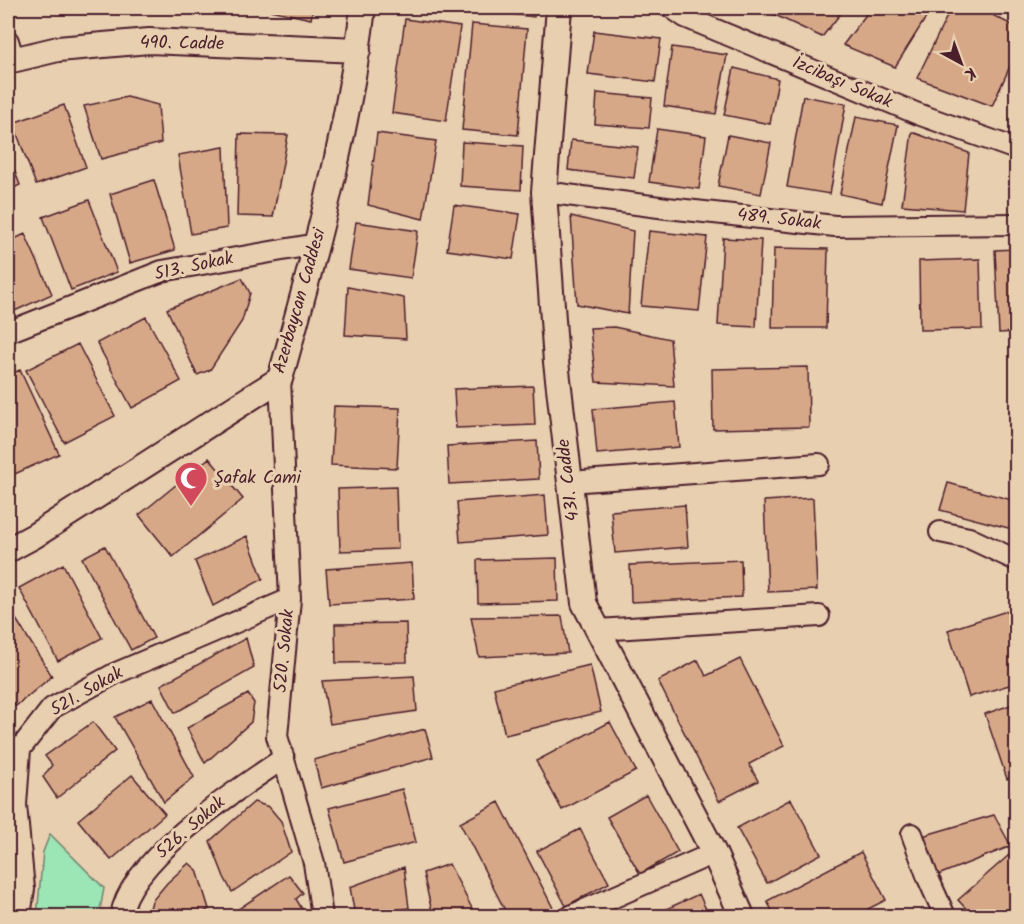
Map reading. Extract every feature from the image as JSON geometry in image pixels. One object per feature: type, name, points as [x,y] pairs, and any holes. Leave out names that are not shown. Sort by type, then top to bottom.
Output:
[{"type":"street","name":"Azerbaycan Caddesi","points":[[8,550],[34,536],[280,379],[318,244],[358,50],[363,8]]},
{"type":"street","name":"431. Cadde","points":[[559,8],[544,192],[556,362],[584,603],[714,853],[742,916]]},
{"type":"street","name":"İzcibaşı Sokak","points":[[672,8],[685,17],[908,110],[1017,149]]},
{"type":"street","name":"490. Cadde","points":[[10,54],[149,41],[358,50]]},
{"type":"street","name":"489. Sokak","points":[[544,192],[835,226],[1017,224]]},
{"type":"street","name":"513. Sokak","points":[[8,332],[162,271],[318,244]]},
{"type":"street","name":"520. Sokak","points":[[280,379],[285,538],[290,599],[277,736],[314,862],[322,916]]},
{"type":"street","points":[[569,482],[819,464]]},
{"type":"street","points":[[940,532],[969,538],[1017,560]]},
{"type":"street","name":"521. Sokak","points":[[20,916],[24,889],[16,805],[20,749],[51,708],[114,674],[290,599]]},
{"type":"street","points":[[598,630],[819,616]]},
{"type":"street","name":"526. Sokak","points":[[122,916],[123,907],[146,867],[210,808],[284,758]]},
{"type":"street","points":[[912,834],[945,916]]},
{"type":"street","points":[[571,916],[714,853]]},
{"type":"green space","points":[[50,834],[104,888],[99,916],[37,916],[43,852]]},
{"type":"building","points":[[261,8],[313,8],[311,19]]},
{"type":"building","points":[[484,8],[535,8],[534,17],[483,11]]},
{"type":"building","points":[[760,8],[845,8],[822,37]]},
{"type":"building","points":[[871,8],[932,8],[895,67],[843,45]]},
{"type":"building","points":[[951,8],[997,8],[994,16],[1016,27],[1016,53],[992,106],[917,78]]},
{"type":"building","points":[[405,19],[460,27],[446,121],[392,113]]},
{"type":"building","points":[[472,24],[527,29],[518,135],[462,130]]},
{"type":"building","points":[[594,31],[661,39],[655,82],[588,74]]},
{"type":"building","points":[[672,47],[727,55],[716,114],[664,106]]},
{"type":"building","points":[[734,68],[778,79],[770,124],[724,115]]},
{"type":"building","points":[[597,93],[652,98],[649,128],[595,124]]},
{"type":"building","points":[[803,96],[846,104],[830,194],[787,187]]},
{"type":"building","points":[[127,97],[158,105],[161,143],[101,159],[84,106]]},
{"type":"building","points":[[64,105],[86,167],[36,185],[13,123]]},
{"type":"building","points":[[856,117],[898,125],[882,203],[840,194]]},
{"type":"building","points":[[657,129],[706,136],[699,189],[649,182]]},
{"type":"building","points":[[912,132],[969,153],[963,210],[902,205]]},
{"type":"building","points":[[377,133],[436,141],[423,219],[368,205]]},
{"type":"building","points":[[239,134],[288,135],[273,217],[237,216]]},
{"type":"building","points":[[728,135],[771,143],[761,194],[718,186]]},
{"type":"building","points":[[571,140],[638,147],[634,178],[568,170]]},
{"type":"building","points":[[462,142],[523,146],[521,190],[460,186]]},
{"type":"building","points":[[224,147],[227,228],[191,234],[178,155]]},
{"type":"building","points":[[8,154],[20,185],[8,191]]},
{"type":"building","points":[[154,180],[175,250],[130,263],[110,194]]},
{"type":"building","points":[[89,200],[117,272],[71,290],[43,217]]},
{"type":"building","points":[[454,205],[520,214],[513,259],[447,250]]},
{"type":"building","points":[[571,216],[633,231],[628,314],[577,304]]},
{"type":"building","points":[[356,222],[418,231],[411,278],[349,269]]},
{"type":"building","points":[[649,231],[707,237],[699,311],[641,306]]},
{"type":"building","points":[[25,234],[52,294],[8,314],[8,242]]},
{"type":"building","points":[[723,238],[761,240],[756,327],[718,325]]},
{"type":"building","points":[[774,248],[828,249],[826,328],[772,328]]},
{"type":"building","points":[[1016,249],[1016,332],[999,333],[995,250]]},
{"type":"building","points":[[980,259],[982,329],[920,330],[919,261]]},
{"type":"building","points":[[242,278],[250,293],[242,321],[210,370],[197,375],[167,309]]},
{"type":"building","points":[[348,287],[404,298],[406,339],[345,335]]},
{"type":"building","points":[[146,317],[181,381],[132,408],[97,343]]},
{"type":"building","points":[[614,327],[670,339],[674,386],[596,382],[590,328]]},
{"type":"building","points":[[78,344],[115,416],[64,442],[26,370]]},
{"type":"building","points":[[808,367],[809,427],[713,429],[712,369]]},
{"type":"building","points":[[20,370],[59,454],[8,477],[8,375]]},
{"type":"building","points":[[533,386],[535,425],[456,428],[454,389]]},
{"type":"building","points":[[675,402],[679,447],[597,454],[593,409]]},
{"type":"building","points":[[334,406],[400,408],[397,468],[331,465]]},
{"type":"building","points":[[537,441],[539,479],[449,484],[447,446]]},
{"type":"building","name":"Şafak Cami","points":[[209,458],[243,499],[173,557],[139,515]]},
{"type":"building","points":[[948,483],[1016,501],[1016,530],[940,510]]},
{"type":"building","points":[[396,487],[398,549],[340,551],[338,489]]},
{"type":"building","points":[[545,495],[548,535],[460,542],[457,502]]},
{"type":"building","points":[[813,498],[817,590],[768,592],[764,501]]},
{"type":"building","points":[[685,505],[688,547],[615,553],[611,511]]},
{"type":"building","points":[[247,536],[263,579],[213,606],[195,561]]},
{"type":"building","points":[[105,546],[154,638],[131,650],[82,558]]},
{"type":"building","points":[[557,558],[558,601],[478,603],[477,560]]},
{"type":"building","points":[[741,560],[742,597],[631,602],[630,565]]},
{"type":"building","points":[[412,563],[414,599],[329,604],[326,569]]},
{"type":"building","points":[[63,564],[102,638],[58,661],[19,588]]},
{"type":"building","points":[[1016,608],[1016,683],[969,697],[948,630]]},
{"type":"building","points":[[14,616],[52,676],[16,706],[8,698],[8,621]]},
{"type":"building","points":[[562,616],[568,653],[479,657],[471,617]]},
{"type":"building","points":[[406,623],[407,662],[336,663],[335,624]]},
{"type":"building","points":[[246,638],[254,668],[175,713],[161,685]]},
{"type":"building","points":[[740,659],[784,746],[749,764],[758,781],[719,801],[658,681],[698,660],[706,676]]},
{"type":"building","points":[[590,665],[601,712],[505,735],[494,688]]},
{"type":"building","points":[[414,676],[417,711],[330,724],[322,681]]},
{"type":"building","points":[[248,694],[254,703],[251,722],[205,763],[187,728]]},
{"type":"building","points":[[152,699],[194,777],[164,802],[115,717]]},
{"type":"building","points":[[1016,703],[1016,775],[1007,779],[985,714]]},
{"type":"building","points":[[93,722],[115,751],[57,798],[43,777],[52,765],[45,756]]},
{"type":"building","points":[[610,722],[636,771],[562,810],[536,761]]},
{"type":"building","points":[[425,729],[433,757],[321,788],[314,760]]},
{"type":"building","points":[[132,775],[165,814],[111,860],[78,820]]},
{"type":"building","points":[[402,789],[416,842],[344,862],[329,808]]},
{"type":"building","points":[[646,795],[678,852],[640,874],[607,817]]},
{"type":"building","points":[[791,799],[821,854],[767,883],[737,828]]},
{"type":"building","points":[[254,802],[269,807],[281,821],[291,852],[232,892],[210,841]]},
{"type":"building","points":[[499,802],[554,910],[542,916],[508,916],[460,823]]},
{"type":"building","points":[[994,815],[1011,846],[938,875],[919,837]]},
{"type":"building","points":[[580,829],[609,883],[566,906],[537,851]]},
{"type":"building","points":[[861,852],[886,900],[854,916],[775,916],[767,901]]},
{"type":"building","points":[[1009,855],[1016,864],[1016,916],[973,916],[958,900]]},
{"type":"building","points":[[189,863],[197,870],[209,909],[198,916],[148,916],[152,901],[167,883]]},
{"type":"building","points":[[449,864],[476,916],[433,916],[423,873]]},
{"type":"building","points":[[404,867],[409,908],[355,916],[350,887]]},
{"type":"building","points":[[289,875],[303,893],[296,899],[302,909],[296,916],[228,916]]},
{"type":"building","points":[[699,894],[709,916],[651,916]]},
{"type":"place","name":"Şafak Cami","points":[[191,507]]}]
